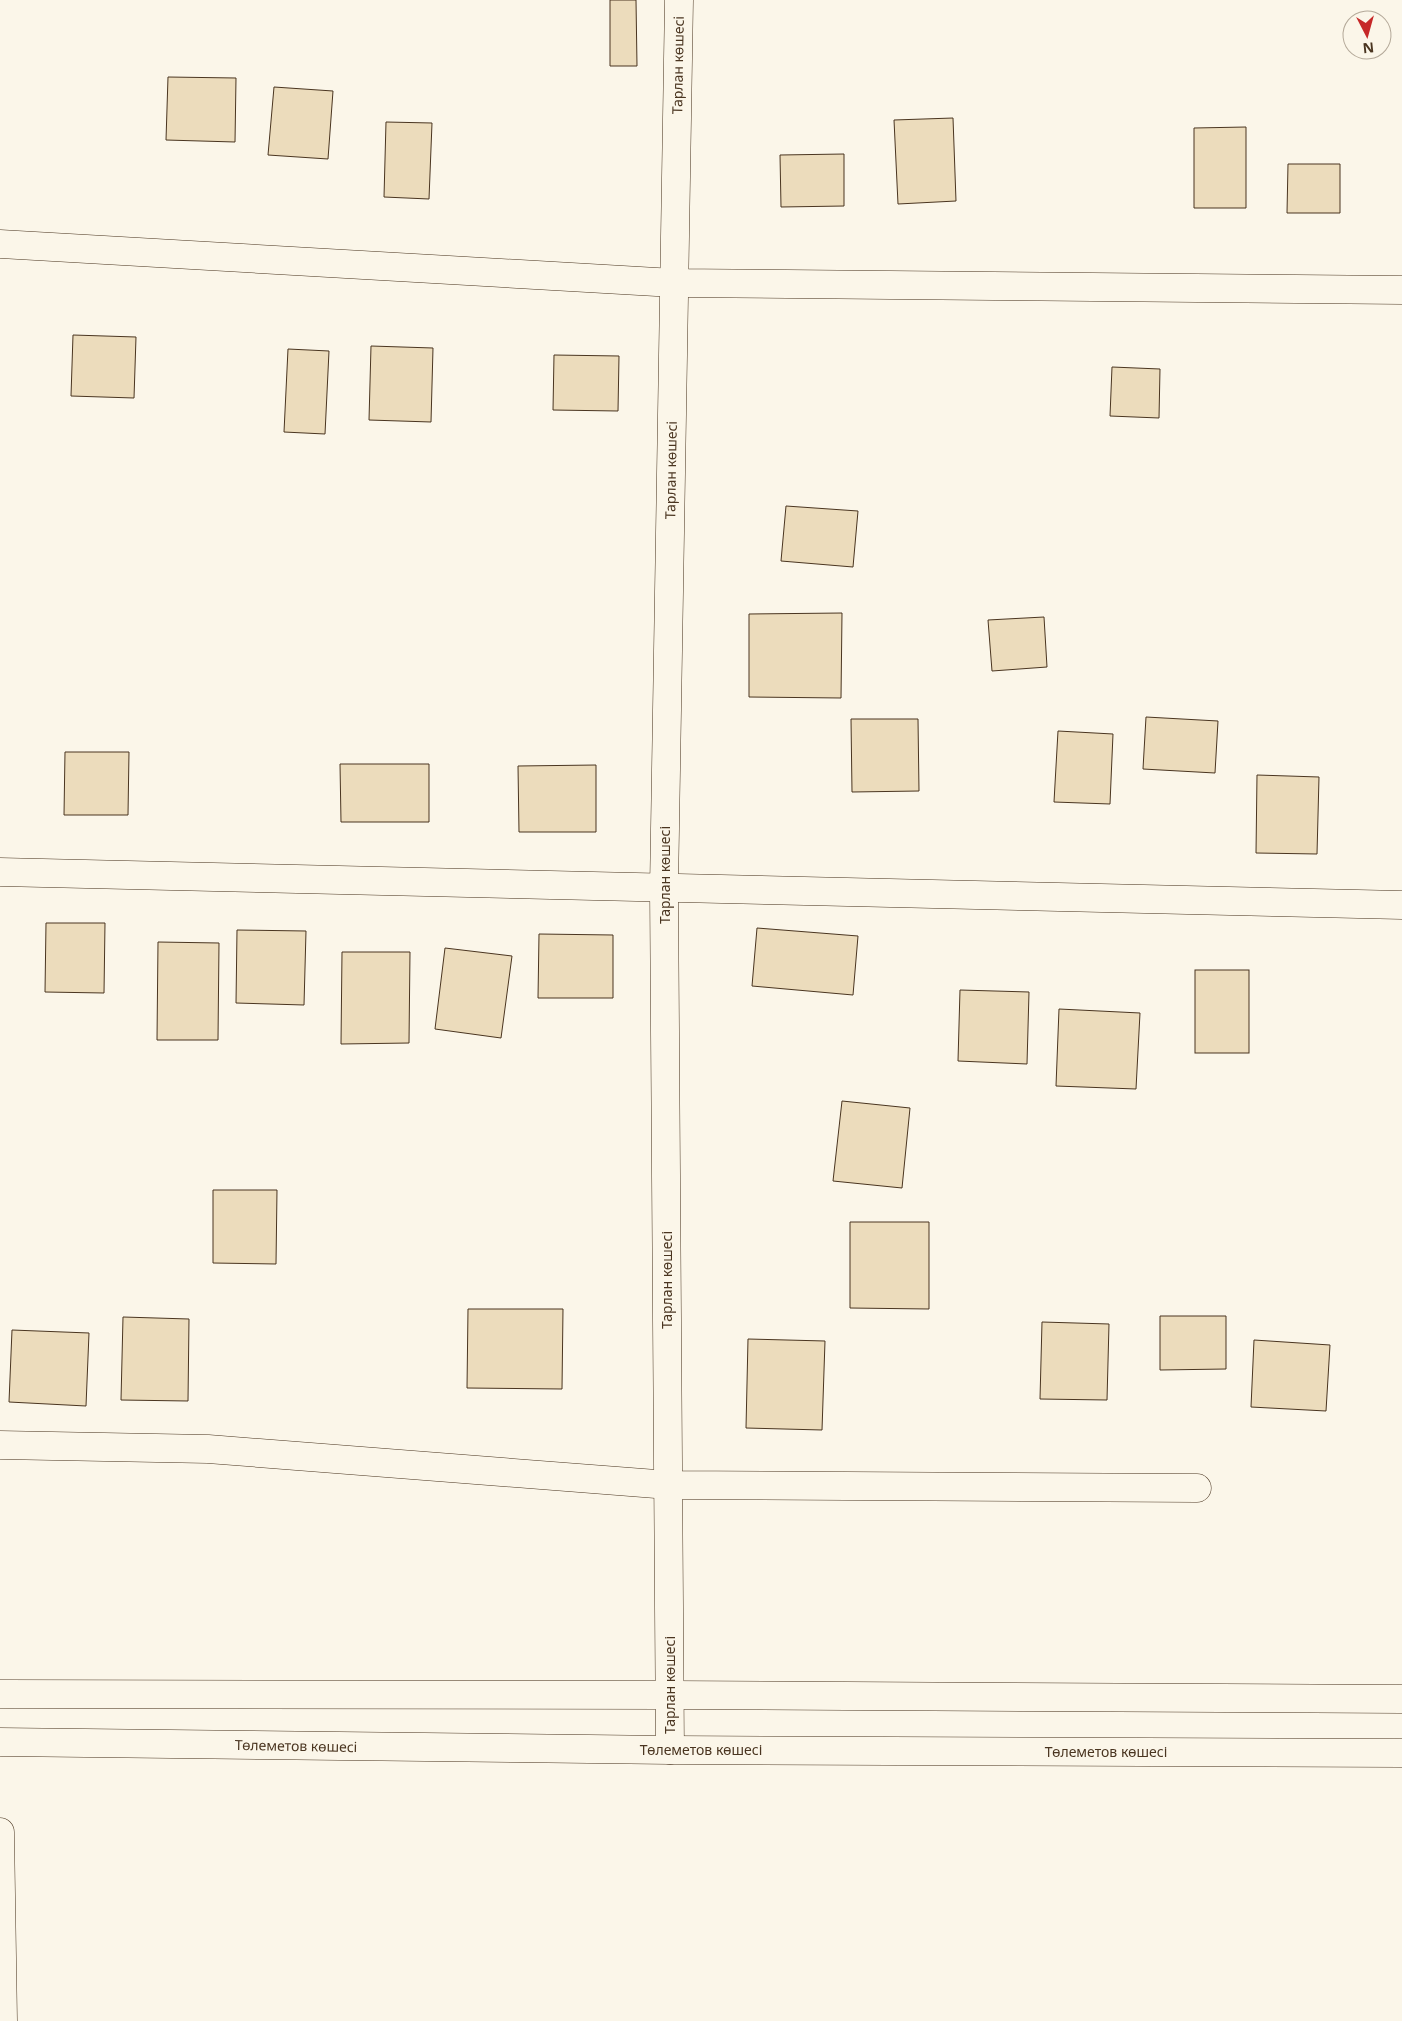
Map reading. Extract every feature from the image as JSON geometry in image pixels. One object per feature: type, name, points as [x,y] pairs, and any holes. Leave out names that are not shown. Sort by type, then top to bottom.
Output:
[{"type":"street","name":"Тарлан көшесі","points":[[670,1750],[664,888],[679,0]]},
{"type":"street","points":[[0,244],[674,284],[1402,290]]},
{"type":"street","points":[[0,872],[1402,905]]},
{"type":"street","points":[[0,1445],[208,1449],[669,1486],[1197,1488]]},
{"type":"street","points":[[0,1694],[1402,1699]]},
{"type":"street","name":"Төлеметов көшесі","points":[[0,1742],[670,1750],[1402,1753]]},
{"type":"street","points":[[0,1832],[3,2021]]},
{"type":"building","points":[[610,0],[636,0],[637,66],[610,66]]},
{"type":"building","points":[[168,77],[236,78],[235,142],[166,140]]},
{"type":"building","points":[[274,87],[333,91],[328,159],[268,155]]},
{"type":"building","points":[[953,118],[956,201],[898,204],[894,120]]},
{"type":"building","points":[[386,122],[432,123],[429,199],[384,197]]},
{"type":"building","points":[[1246,127],[1246,208],[1194,208],[1194,128]]},
{"type":"building","points":[[844,154],[844,206],[781,207],[780,155]]},
{"type":"building","points":[[1288,164],[1340,164],[1340,213],[1287,213]]},
{"type":"building","points":[[73,335],[136,337],[134,398],[71,396]]},
{"type":"building","points":[[371,346],[433,348],[431,422],[369,420]]},
{"type":"building","points":[[288,349],[329,351],[325,434],[284,432]]},
{"type":"building","points":[[554,355],[619,356],[618,411],[553,410]]},
{"type":"building","points":[[1112,367],[1160,369],[1159,418],[1110,416]]},
{"type":"building","points":[[786,506],[858,511],[853,567],[781,561]]},
{"type":"building","points":[[842,613],[841,698],[749,697],[749,614]]},
{"type":"building","points":[[1044,617],[1047,667],[992,671],[988,620]]},
{"type":"building","points":[[1146,717],[1218,721],[1215,773],[1143,769]]},
{"type":"building","points":[[851,719],[918,719],[919,791],[852,792]]},
{"type":"building","points":[[1058,731],[1113,734],[1110,804],[1054,802]]},
{"type":"building","points":[[65,752],[129,752],[128,815],[64,815]]},
{"type":"building","points":[[340,764],[429,764],[429,822],[341,822]]},
{"type":"building","points":[[596,765],[596,832],[519,832],[518,766]]},
{"type":"building","points":[[1257,775],[1319,777],[1317,854],[1256,853]]},
{"type":"building","points":[[46,923],[105,923],[104,993],[45,992]]},
{"type":"building","points":[[757,928],[858,936],[853,995],[752,986]]},
{"type":"building","points":[[237,930],[306,931],[304,1005],[236,1003]]},
{"type":"building","points":[[539,934],[613,935],[613,998],[538,998]]},
{"type":"building","points":[[158,942],[219,943],[218,1040],[157,1040]]},
{"type":"building","points":[[445,948],[512,956],[501,1038],[435,1029]]},
{"type":"building","points":[[342,952],[410,952],[409,1043],[341,1044]]},
{"type":"building","points":[[1195,970],[1249,970],[1249,1053],[1195,1053]]},
{"type":"building","points":[[960,990],[1029,992],[1027,1064],[958,1061]]},
{"type":"building","points":[[1059,1009],[1140,1013],[1136,1089],[1056,1086]]},
{"type":"building","points":[[842,1101],[910,1108],[902,1188],[833,1181]]},
{"type":"building","points":[[213,1190],[277,1190],[276,1264],[213,1263]]},
{"type":"building","points":[[850,1222],[929,1222],[929,1309],[850,1308]]},
{"type":"building","points":[[468,1309],[563,1309],[562,1389],[467,1388]]},
{"type":"building","points":[[1160,1316],[1226,1316],[1226,1369],[1160,1370]]},
{"type":"building","points":[[123,1317],[189,1319],[188,1401],[121,1400]]},
{"type":"building","points":[[1042,1322],[1109,1324],[1107,1400],[1040,1399]]},
{"type":"building","points":[[12,1330],[89,1333],[86,1406],[9,1402]]},
{"type":"building","points":[[748,1339],[825,1341],[822,1430],[746,1428]]},
{"type":"building","points":[[1254,1340],[1330,1345],[1326,1411],[1251,1407]]}]
